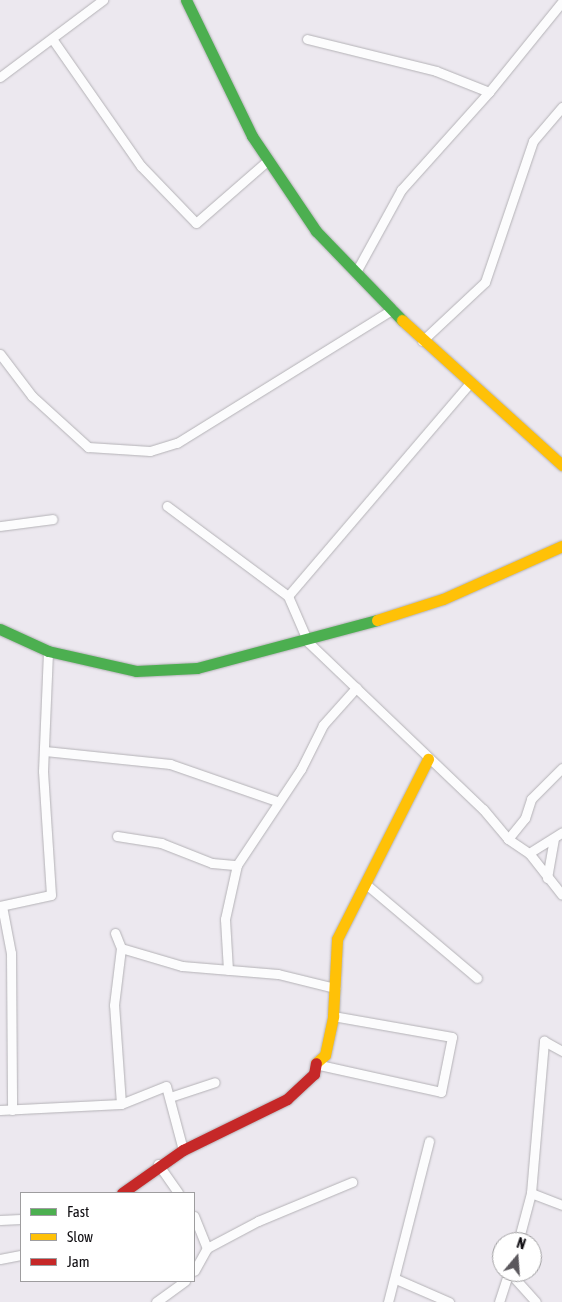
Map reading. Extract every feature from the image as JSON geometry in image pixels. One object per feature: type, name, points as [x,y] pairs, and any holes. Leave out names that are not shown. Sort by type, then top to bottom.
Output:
[{"type":"street","points":[[0,77],[53,40],[103,0]]},
{"type":"street","points":[[186,0],[266,162],[316,231],[422,341],[562,466]]},
{"type":"street","points":[[356,272],[401,190],[489,92],[562,2]]},
{"type":"street","points":[[307,39],[436,71],[489,92]]},
{"type":"street","points":[[53,40],[141,166],[196,224],[266,162]]},
{"type":"street","points":[[422,341],[486,282],[533,140],[562,107]]},
{"type":"street","points":[[0,354],[32,396],[88,447],[150,451],[177,443],[393,310]]},
{"type":"street","points":[[288,596],[470,383]]},
{"type":"street","points":[[167,506],[288,596],[308,642],[508,839],[530,852],[547,878],[562,894]]},
{"type":"street","points":[[0,526],[53,519]]},
{"type":"street","points":[[0,629],[48,651],[117,668],[164,670],[235,661],[308,642],[443,599],[562,546]]},
{"type":"street","points":[[12,1110],[11,953],[1,906],[51,895],[45,751],[48,651]]},
{"type":"street","points":[[228,970],[225,920],[238,865],[276,801],[301,769],[323,725],[356,688]]},
{"type":"street","points":[[45,751],[170,764],[276,801]]},
{"type":"street","points":[[123,1192],[158,1164],[298,1092],[314,1074],[315,1064],[325,1054],[333,1016],[337,940],[367,885],[428,759]]},
{"type":"street","points":[[508,839],[529,811],[530,799],[562,768]]},
{"type":"street","points":[[530,852],[554,840],[562,832]]},
{"type":"street","points":[[117,836],[161,843],[212,863],[238,865]]},
{"type":"street","points":[[547,878],[554,840]]},
{"type":"street","points":[[367,885],[477,978]]},
{"type":"street","points":[[116,933],[121,948],[114,1005],[121,1104]]},
{"type":"street","points":[[121,948],[196,968],[278,974],[335,988]]},
{"type":"street","points":[[315,1064],[441,1092],[452,1037],[333,1016]]},
{"type":"street","points":[[521,1232],[531,1193],[544,1041],[562,1051]]},
{"type":"street","points":[[170,1097],[215,1082]]},
{"type":"street","points":[[0,1110],[121,1104],[166,1086],[183,1150]]},
{"type":"street","points":[[388,1302],[396,1279],[429,1141]]},
{"type":"street","points":[[158,1164],[177,1192]]},
{"type":"street","points":[[195,1269],[207,1248],[258,1221],[352,1182]]},
{"type":"street","points":[[531,1193],[562,1205]]},
{"type":"street","points":[[195,1218],[207,1248]]},
{"type":"street","points":[[0,1220],[20,1219]]},
{"type":"street","points":[[0,1259],[20,1255]]},
{"type":"street","points":[[396,1279],[449,1302]]},
{"type":"street","points":[[156,1302],[184,1282]]},
{"type":"street","points":[[499,1302],[506,1282]]},
{"type":"street","points":[[518,1282],[536,1302]]},
{"type":"traffic: fast","points":[[186,0],[252,136],[316,231],[402,320]]},
{"type":"traffic: fast","points":[[0,629],[48,651],[136,671],[197,668],[377,620]]},
{"type":"traffic: slow","points":[[402,320],[562,465]]},
{"type":"traffic: slow","points":[[377,620],[443,599],[562,546]]},
{"type":"traffic: slow","points":[[316,1063],[325,1055],[333,1016],[337,939],[428,759]]},
{"type":"traffic: jam","points":[[123,1192],[183,1150],[287,1099],[314,1074],[316,1063]]}]
